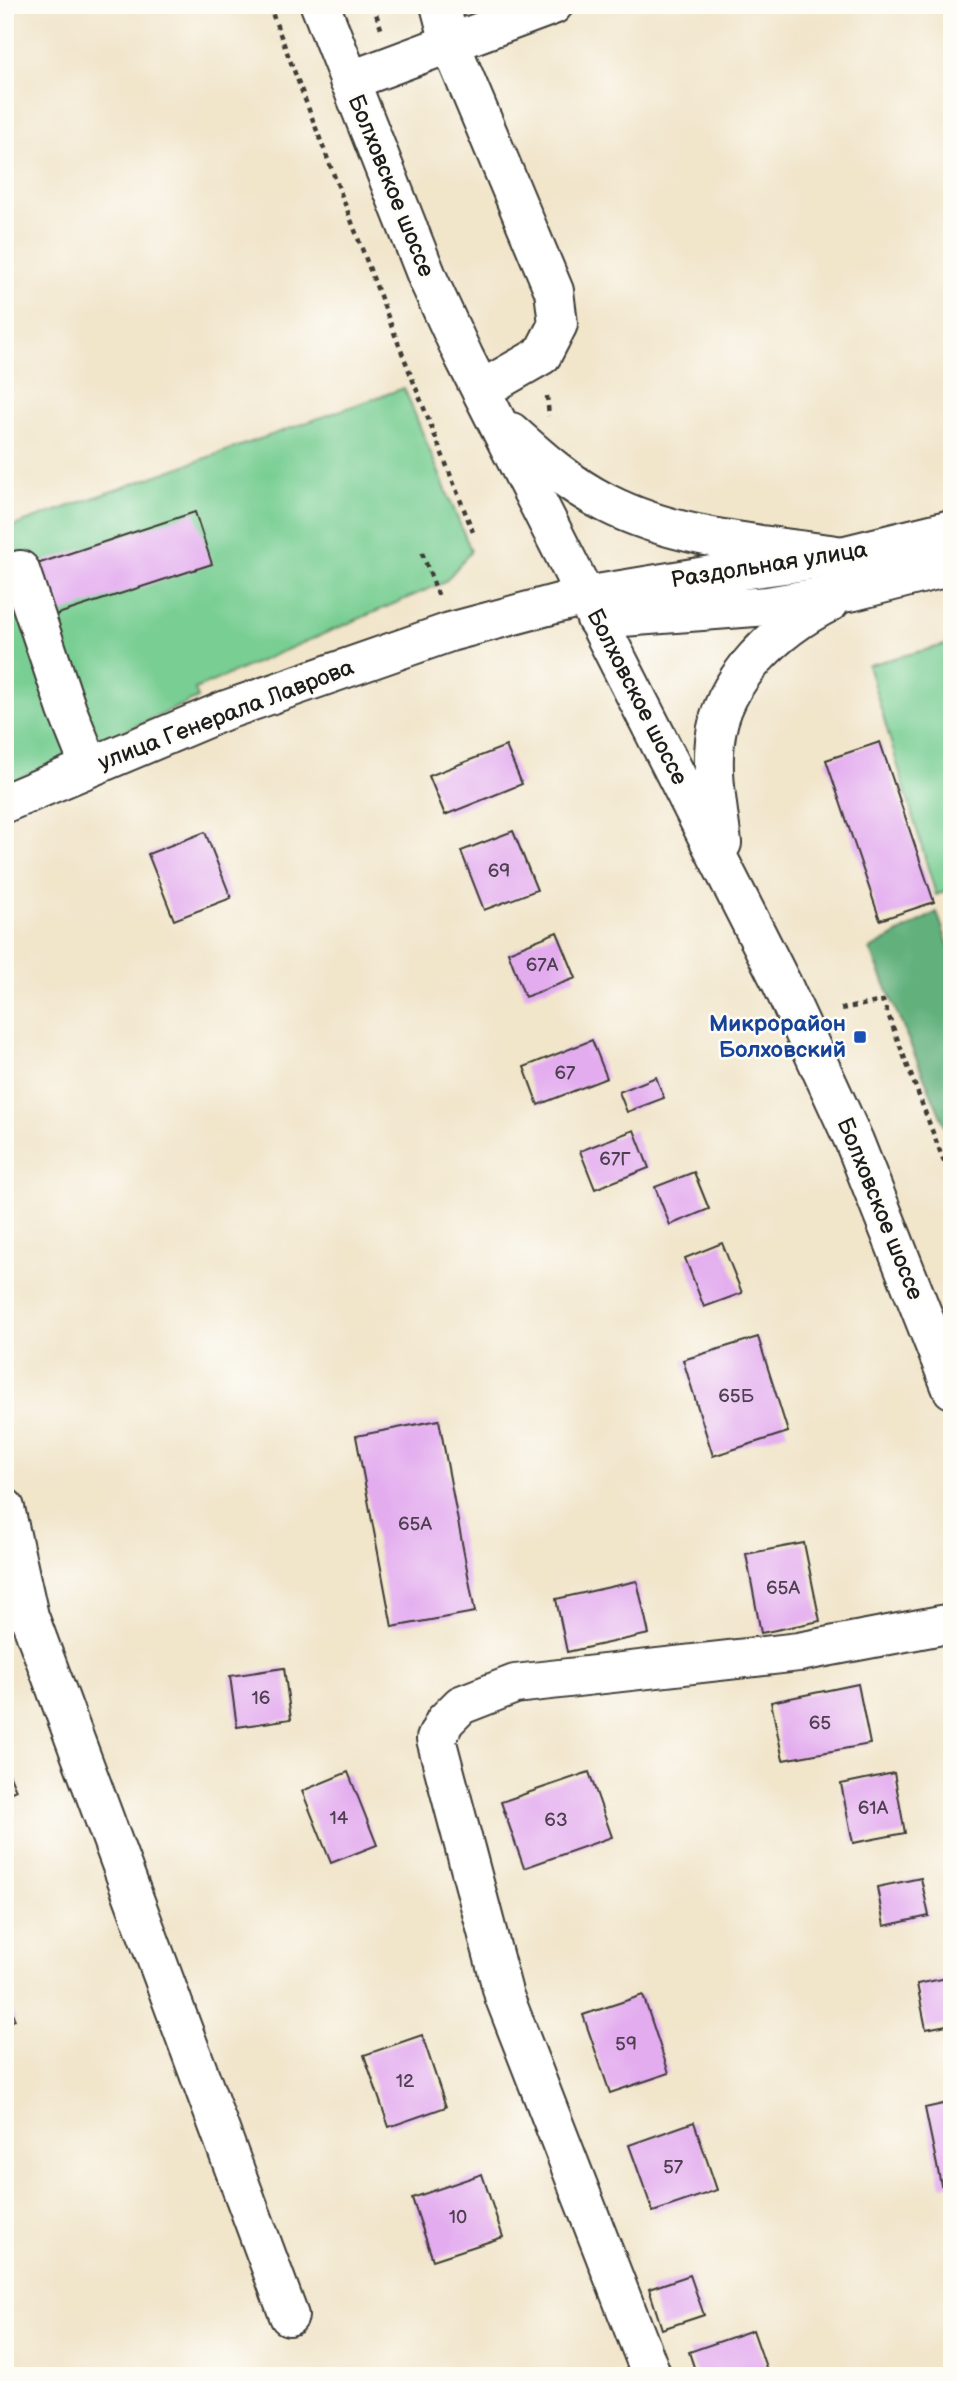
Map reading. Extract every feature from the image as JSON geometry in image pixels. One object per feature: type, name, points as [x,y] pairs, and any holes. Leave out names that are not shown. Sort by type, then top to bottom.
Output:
[{"type":"main road","name":"Болховское шоссе","points":[[320,5],[428,279],[488,405],[782,984],[854,1141],[952,1389]]},
{"type":"main road","points":[[440,5],[450,43],[554,291],[558,324],[542,355],[488,405],[557,473],[606,503],[694,534],[848,573]]},
{"type":"main road","points":[[349,81],[552,5]]},
{"type":"main road","name":"Раздольная улица","points":[[848,573],[952,528]]},
{"type":"main road","name":"Раздольная улица","points":[[445,615],[591,607],[748,569],[848,573],[952,566]]},
{"type":"main road","points":[[20,570],[67,710],[90,767]]},
{"type":"main road","points":[[725,869],[714,778],[715,739],[725,705],[745,670],[774,639],[809,613],[848,573]]},
{"type":"main road","name":"улица Генерала Лаврова","points":[[5,803],[445,615]]},
{"type":"main road","points":[[5,1508],[29,1616],[289,2316]]},
{"type":"main road","points":[[652,2376],[504,1996],[436,1739],[445,1721],[461,1705],[515,1684],[799,1652],[952,1623]]},
{"type":"path","points":[[269,5],[473,532]]},
{"type":"path","points":[[422,552],[445,615]]},
{"type":"path","points":[[841,1009],[883,1001],[952,1183]]},
{"type":"green space","points":[[404,388],[471,551],[445,582],[195,689],[198,698],[5,785],[5,529]]},
{"type":"green space","points":[[952,643],[952,889],[936,895],[868,665]]},
{"type":"green space","points":[[937,912],[952,956],[952,1143],[870,949]]},
{"type":"building","points":[[195,512],[212,564],[55,615],[37,564]]},
{"type":"building","points":[[880,742],[934,902],[880,920],[826,760]]},
{"type":"building","points":[[506,746],[522,784],[445,815],[429,776]]},
{"type":"building","points":[[513,831],[537,890],[484,910],[461,851]]},
{"type":"building","points":[[205,832],[231,898],[174,920],[148,854]]},
{"type":"building","points":[[557,932],[576,978],[525,997],[508,952]]},
{"type":"building","points":[[592,1040],[607,1078],[538,1105],[524,1067]]},
{"type":"building","points":[[656,1077],[664,1098],[627,1112],[619,1092]]},
{"type":"building","points":[[634,1130],[649,1168],[595,1189],[580,1151]]},
{"type":"building","points":[[694,1172],[709,1209],[670,1225],[655,1187]]},
{"type":"building","points":[[722,1243],[742,1293],[704,1307],[685,1258]]},
{"type":"building","points":[[758,1337],[788,1432],[713,1456],[683,1360]]},
{"type":"building","points":[[439,1420],[475,1612],[392,1627],[356,1436]]},
{"type":"building","points":[[804,1543],[820,1621],[761,1633],[746,1554]]},
{"type":"building","points":[[637,1581],[649,1634],[567,1652],[556,1599]]},
{"type":"building","points":[[284,1668],[291,1719],[237,1727],[230,1676]]},
{"type":"building","points":[[858,1684],[870,1744],[783,1760],[771,1702]]},
{"type":"building","points":[[5,1764],[16,1790],[5,1795]]},
{"type":"building","points":[[348,1772],[377,1845],[331,1863],[302,1791]]},
{"type":"building","points":[[589,1772],[612,1837],[524,1868],[501,1802]]},
{"type":"building","points":[[894,1773],[905,1833],[853,1843],[841,1784]]},
{"type":"building","points":[[921,1878],[929,1916],[884,1926],[877,1887]]},
{"type":"building","points":[[952,1977],[952,2024],[926,2029],[917,1984]]},
{"type":"building","points":[[5,1995],[15,2020],[5,2024]]},
{"type":"building","points":[[643,1995],[669,2073],[610,2093],[583,2015]]},
{"type":"building","points":[[422,2035],[446,2107],[389,2127],[364,2055]]},
{"type":"building","points":[[952,2102],[952,2183],[941,2185],[925,2108]]},
{"type":"building","points":[[694,2122],[717,2190],[653,2212],[629,2145]]},
{"type":"building","points":[[482,2174],[503,2237],[433,2260],[412,2198]]},
{"type":"building","points":[[690,2275],[704,2315],[662,2329],[649,2289]]},
{"type":"building","points":[[753,2330],[769,2376],[697,2376],[689,2352]]},
{"type":"place","name":"Микрорайон Болховский","points":[[860,1037]]}]
